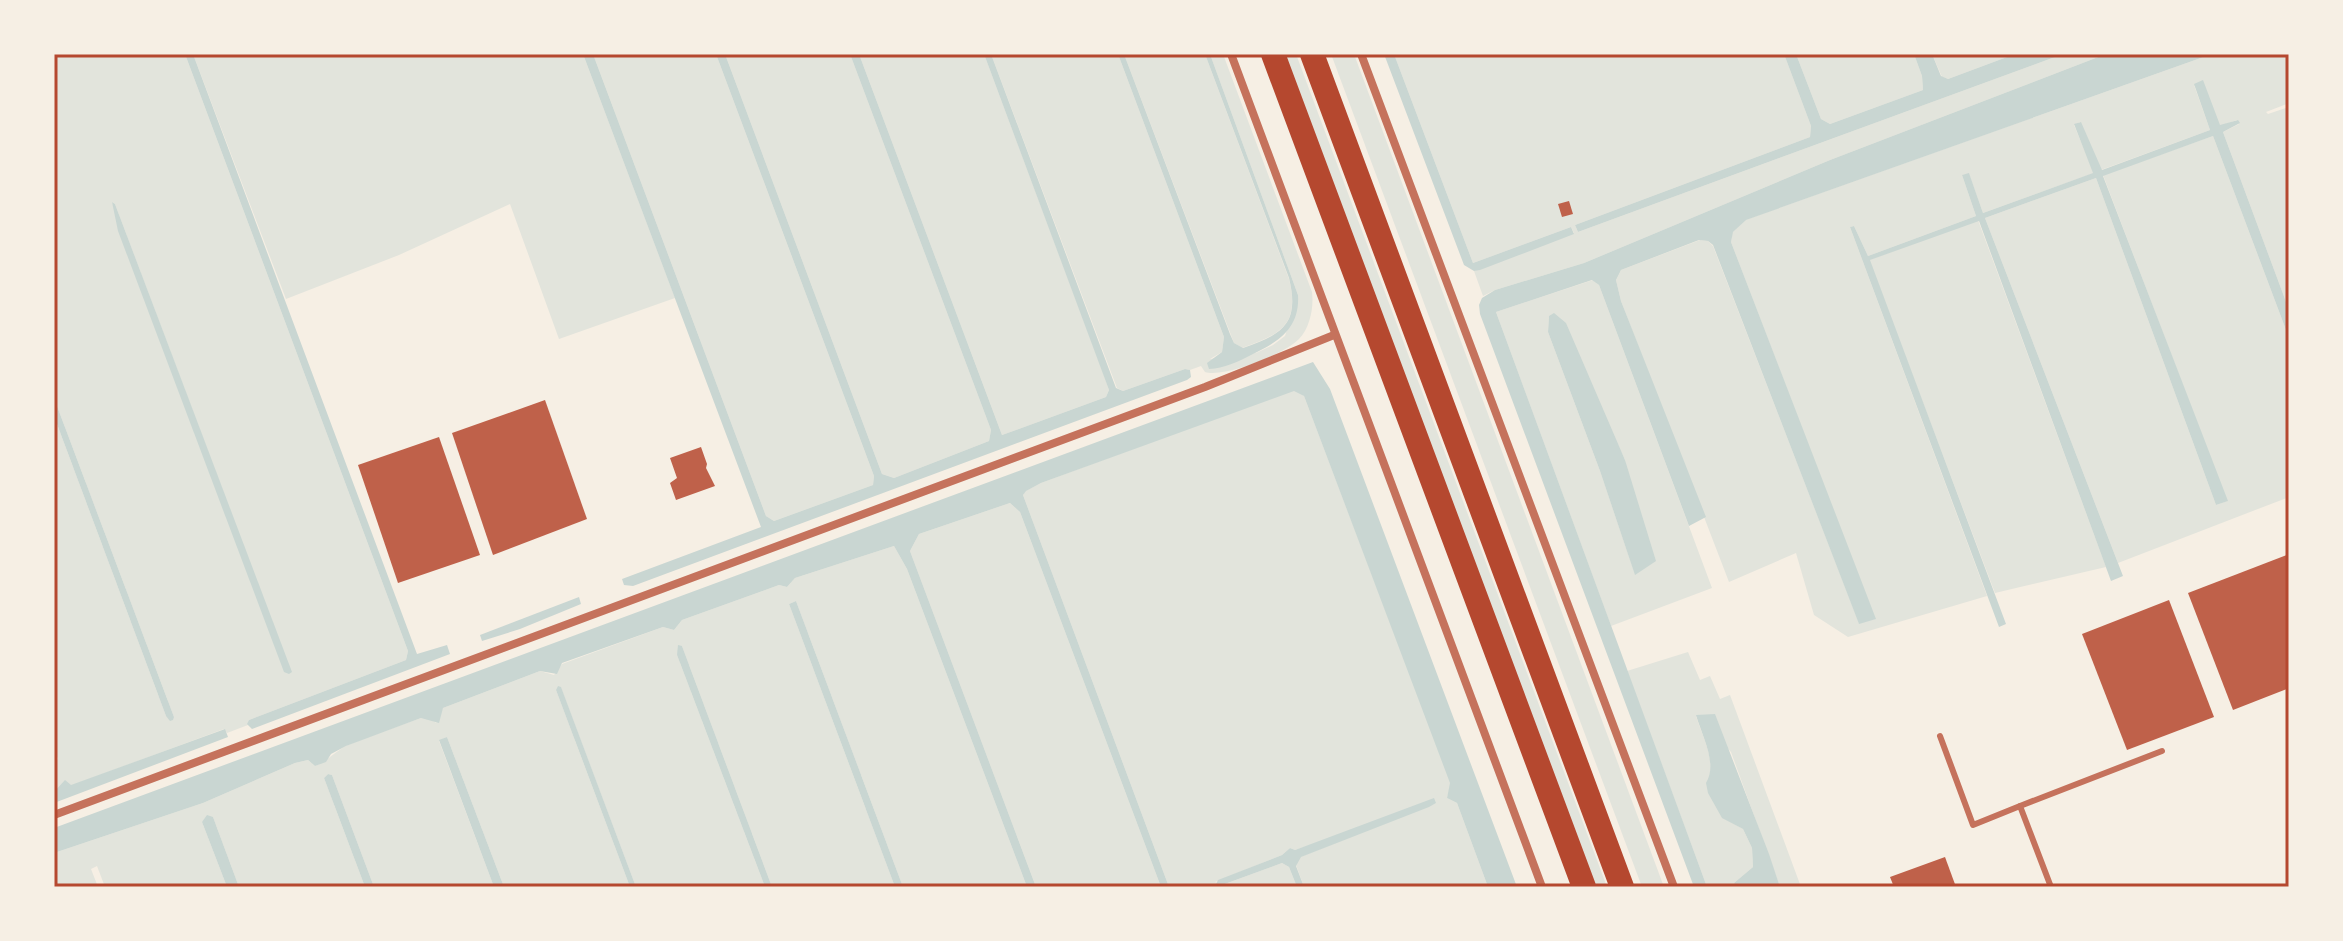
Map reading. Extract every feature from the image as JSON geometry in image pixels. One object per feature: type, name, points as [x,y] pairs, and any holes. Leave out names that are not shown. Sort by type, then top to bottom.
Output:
[{"type":"highway","points":[[1273,54],[1584,887]]},
{"type":"highway","points":[[1312,54],[1622,887]]},
{"type":"street","points":[[1231,54],[1542,887]]},
{"type":"street","points":[[1361,54],[1674,887]]},
{"type":"street","points":[[54,815],[1205,387],[1334,335]]},
{"type":"lane","points":[[1940,736],[1973,825],[2162,751]]},
{"type":"lane","points":[[2020,806],[2051,887]]},
{"type":"shaded area","points":[[54,54],[185,54],[408,651],[406,660],[249,720],[248,725],[227,733],[224,729],[54,792],[54,763],[58,759],[54,748],[54,416],[166,716],[174,717],[54,398]],"holes":[[[112,202],[115,204],[291,672]]]},
{"type":"shaded area","points":[[185,54],[193,54],[417,654],[447,645],[450,654],[252,729],[247,724],[249,720],[406,660],[408,651]]},
{"type":"shaded area","points":[[193,54],[583,54],[675,298],[559,339],[510,204],[399,255],[286,299]]},
{"type":"shaded area","points":[[583,54],[593,54],[766,516],[774,521],[873,485],[874,476],[716,54],[725,54],[882,474],[894,478],[989,441],[991,430],[850,54],[859,54],[1002,435],[1106,397],[1109,390],[984,54],[991,54],[1116,388],[1123,391],[1185,369],[1190,370],[1191,377],[633,586],[624,585],[622,579],[761,527]]},
{"type":"shaded area","points":[[593,54],[716,54],[874,476],[873,485],[774,521],[766,516]]},
{"type":"shaded area","points":[[725,54],[850,54],[991,430],[989,441],[894,478],[882,474]]},
{"type":"shaded area","points":[[859,54],[984,54],[1101,367],[1109,390],[1106,397],[1002,435]]},
{"type":"shaded area","points":[[991,54],[1118,54],[1224,337],[1222,352],[1210,359],[1256,353],[1273,345],[1285,336],[1298,295],[1210,54],[1223,54],[1312,292],[1310,317],[1299,339],[1281,351],[1240,368],[1214,373],[1205,372],[1201,366],[1123,391],[1117,388]]},
{"type":"shaded area","points":[[1118,54],[1124,54],[1234,343],[1243,348],[1278,332],[1290,317],[1292,294],[1289,278],[1205,54],[1210,54],[1298,295],[1295,317],[1285,333],[1270,345],[1231,364],[1209,369],[1207,363],[1222,352],[1224,337]]},
{"type":"shaded area","points":[[1124,54],[1205,54],[1289,279],[1292,294],[1290,317],[1268,338],[1242,348],[1234,343]]},
{"type":"shaded area","points":[[1284,54],[1296,54],[1607,887],[1596,887]]},
{"type":"shaded area","points":[[1331,54],[1354,54],[1664,887],[1642,887]]},
{"type":"shaded area","points":[[1384,54],[1394,54],[1473,263],[1571,227],[1574,234],[1480,270],[1474,271],[1464,265]]},
{"type":"shaded area","points":[[1394,54],[1784,54],[1811,126],[1810,137],[1575,225],[1578,232],[2063,54],[2106,54],[1830,160],[1584,263],[1483,296],[1474,271],[1574,233],[1571,227],[1473,263]]},
{"type":"shaded area","points":[[1784,54],[1796,54],[1821,119],[1830,124],[1923,90],[1922,76],[1914,54],[1932,54],[1941,76],[1948,79],[2015,54],[2063,54],[1578,232],[1575,225],[1810,137],[1811,126]]},
{"type":"shaded area","points":[[1796,54],[1914,54],[1922,76],[1923,90],[1830,124],[1821,119]]},
{"type":"shaded area","points":[[1932,54],[2015,54],[1948,79],[1942,77]]},
{"type":"shaded area","points":[[2106,54],[2212,54],[1746,220],[1733,232],[1731,242],[1876,619],[1859,624],[1713,245],[1699,240],[1621,270],[1616,280],[1621,301],[1706,517],[1689,526],[1599,285],[1592,280],[1496,312],[1707,887],[1694,887],[1480,314],[1482,298],[1495,290],[1584,263],[1830,160]]},
{"type":"shaded area","points":[[2212,54],[2289,54],[2289,103],[2266,112],[2289,107],[2289,310],[2223,132],[2239,124],[2237,120],[2220,126],[2194,85],[2210,130],[2101,170],[2080,122],[2074,125],[2094,173],[1983,213],[1969,174],[1962,175],[1976,216],[1868,256],[1854,226],[1850,227],[1987,596],[1848,637],[1814,615],[1796,553],[1729,582],[1621,301],[1616,280],[1621,270],[1700,240],[1708,241],[1713,246],[1859,623],[1875,619],[1731,242],[1732,233],[1745,220]]},
{"type":"shaded area","points":[[2203,80],[2220,125],[2238,120],[2240,123],[2223,132],[2289,310],[2289,338],[2213,136],[2103,176],[2228,501],[2216,505],[2096,178],[1985,218],[2123,576],[2111,581],[1979,221],[1870,260],[2006,624],[1999,627],[1850,227],[1854,226],[1868,256],[1976,216],[1962,175],[1969,173],[1983,213],[2093,173],[2074,124],[2081,122],[2102,170],[2210,130],[2194,84]]},
{"type":"shaded area","points":[[2213,136],[2289,338],[2289,497],[2118,563],[1985,218],[2096,178],[2216,505],[2227,501],[2103,175]]},
{"type":"shaded area","points":[[112,202],[292,672],[289,674],[284,672],[118,231]]},
{"type":"shaded area","points":[[1978,220],[2106,567],[1995,593],[1869,260]]},
{"type":"shaded area","points":[[1593,280],[1599,285],[1712,588],[1611,626],[1496,312]],"holes":[[[1549,316],[1625,460],[1635,574],[1548,332]]]},
{"type":"shaded area","points":[[1554,313],[1566,323],[1625,460],[1656,561],[1635,575],[1548,332],[1549,316]]},
{"type":"shaded area","points":[[1313,362],[1330,389],[1517,887],[1488,887],[1457,803],[1447,798],[1450,783],[1304,396],[1294,391],[1041,483],[1023,495],[1169,887],[1161,887],[1020,512],[1010,503],[919,534],[910,551],[1036,887],[1027,887],[907,569],[894,546],[795,578],[787,587],[779,585],[682,620],[674,630],[663,627],[562,663],[557,674],[540,671],[443,708],[439,723],[421,718],[346,746],[331,754],[326,762],[315,766],[308,760],[295,763],[203,803],[54,853],[54,828]]},
{"type":"shaded area","points":[[1289,391],[1298,391],[1304,396],[1451,783],[1447,798],[1457,803],[1488,887],[1304,887],[1296,865],[1300,857],[1436,803],[1295,850],[1290,848],[1282,855],[1215,882],[1222,885],[1282,863],[1289,867],[1297,887],[1169,887],[1023,495],[1041,483]]},
{"type":"shaded area","points":[[54,398],[173,720],[166,716],[54,416]]},
{"type":"shaded area","points":[[1010,503],[1020,512],[1161,887],[1036,887],[910,551],[919,534]]},
{"type":"shaded area","points":[[894,546],[907,569],[1027,887],[903,887],[796,601],[789,604],[895,887],[772,887],[682,646],[677,655],[765,887],[636,887],[561,688],[556,690],[630,887],[504,887],[447,737],[439,741],[494,887],[374,887],[332,775],[328,774],[324,778],[365,887],[239,887],[213,817],[202,822],[227,887],[105,887],[97,866],[91,869],[98,887],[54,887],[54,853],[203,803],[295,763],[308,760],[315,766],[348,745],[421,718],[433,719],[436,723],[443,708],[540,671],[554,675],[562,664],[663,627],[674,630],[682,620],[779,585],[787,587],[795,578]]},
{"type":"shaded area","points":[[579,597],[581,604],[482,641],[480,635]]},
{"type":"shaded area","points":[[796,601],[903,887],[895,887],[789,604]]},
{"type":"shaded area","points":[[678,645],[682,646],[772,887],[765,887],[677,655]]},
{"type":"shaded area","points":[[1688,652],[1700,680],[1710,676],[1720,699],[1730,695],[1801,887],[1780,887],[1731,752],[1696,716],[1710,759],[1707,783],[1722,817],[1743,829],[1752,848],[1753,867],[1734,883],[1736,887],[1707,887],[1627,671]]},
{"type":"shaded area","points":[[558,686],[561,687],[636,887],[630,887],[556,690]]},
{"type":"shaded area","points":[[1715,714],[1780,887],[1736,887],[1734,883],[1753,867],[1752,848],[1743,829],[1722,818],[1708,793],[1706,783],[1710,759],[1696,715]]},
{"type":"shaded area","points":[[225,729],[228,737],[54,803],[54,792],[65,780],[71,785]]},
{"type":"shaded area","points":[[447,737],[504,887],[494,887],[439,740]]},
{"type":"shaded area","points":[[332,775],[374,887],[365,887],[324,778]]},
{"type":"shaded area","points":[[1434,798],[1436,803],[1429,807],[1301,857],[1296,866],[1304,887],[1297,887],[1289,867],[1282,863],[1222,885],[1216,884],[1218,880],[1282,855],[1290,848],[1295,850]]},
{"type":"shaded area","points":[[207,815],[213,817],[239,887],[227,887],[202,822]]},
{"type":"building","points":[[1569,201],[1573,214],[1562,217],[1558,204]]},
{"type":"building","points":[[545,400],[587,519],[493,555],[452,433]]},
{"type":"building","points":[[439,437],[480,555],[398,583],[358,465]]},
{"type":"building","points":[[701,447],[715,486],[676,500],[670,483],[677,478],[670,458]]},
{"type":"building","points":[[2289,554],[2289,688],[2233,710],[2188,593]]},
{"type":"building","points":[[2169,600],[2214,717],[2127,750],[2082,634]]},
{"type":"building","points":[[1945,857],[1956,887],[1894,887],[1890,877]]}]
